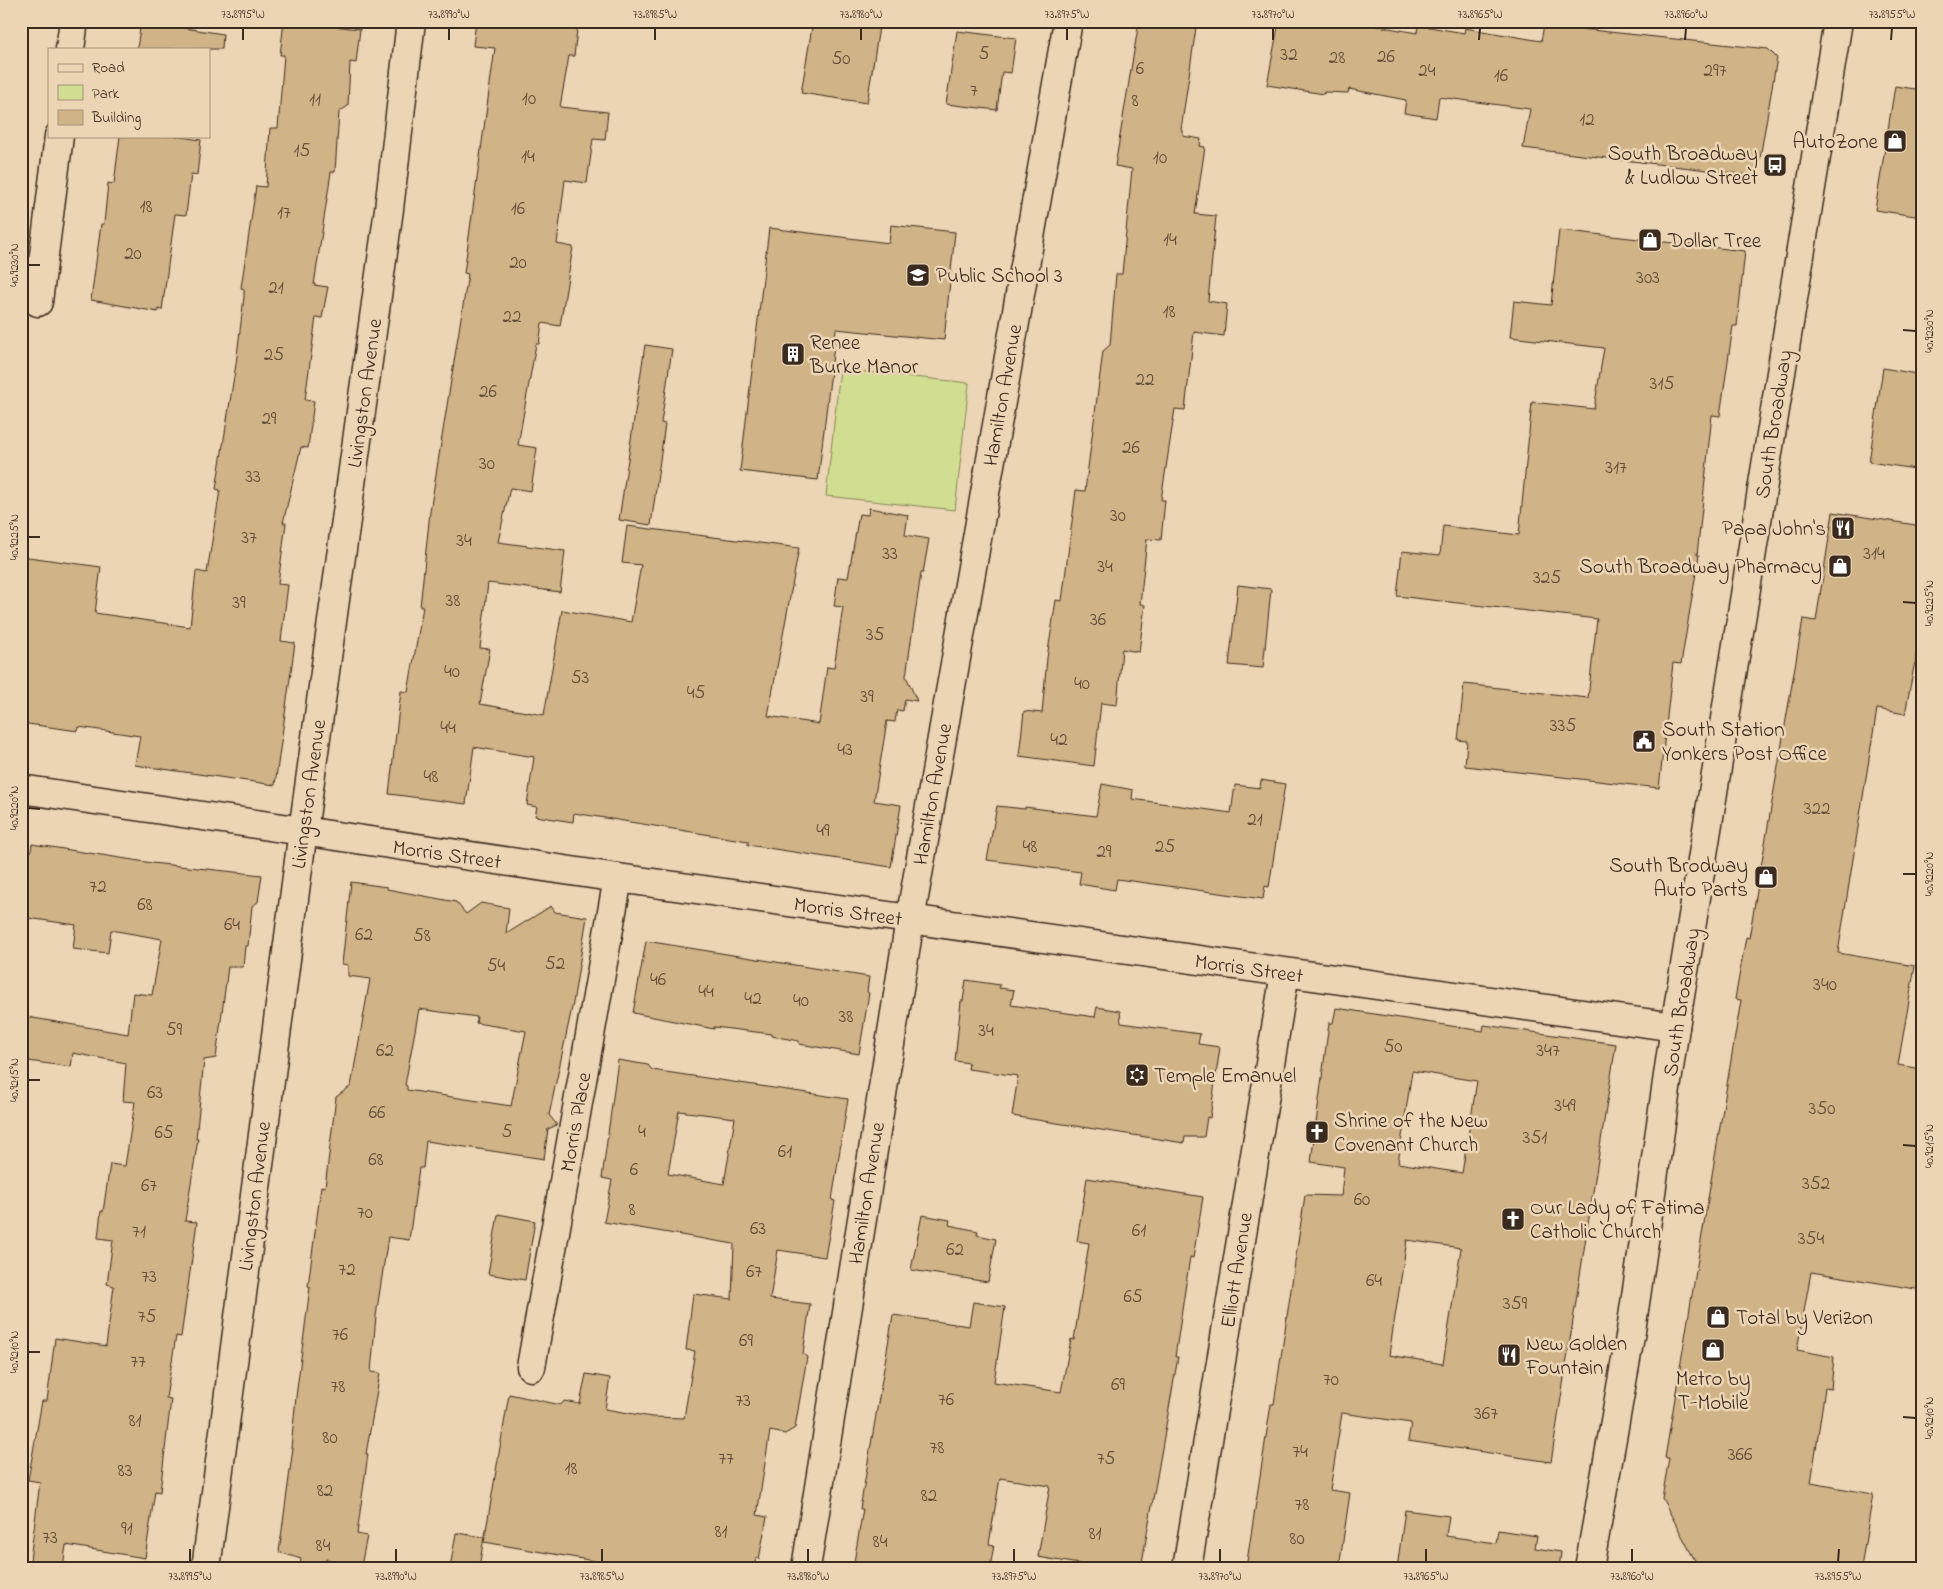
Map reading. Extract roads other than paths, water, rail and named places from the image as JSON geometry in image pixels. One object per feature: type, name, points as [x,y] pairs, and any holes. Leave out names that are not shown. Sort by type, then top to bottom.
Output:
[{"type":"street","points":[[70,48],[74,21]]},
{"type":"street","name":"Livingston Avenue","points":[[206,1568],[302,833],[389,209],[411,21]]},
{"type":"street","name":"Hamilton Avenue","points":[[806,1568],[910,920],[1068,21]]},
{"type":"street","name":"South Broadway","points":[[1589,1568],[1631,1331],[1675,1027],[1838,21]]},
{"type":"street","points":[[38,302],[59,138]]},
{"type":"street","name":"Morris Street","points":[[21,789],[302,833],[1675,1027]]},
{"type":"street","name":"Morris Place","points":[[531,1366],[618,878]]},
{"type":"street","name":"Elliott Avenue","points":[[1187,1568],[1285,973]]},
{"type":"place","name":"AutoZone","points":[[1895,141]]},
{"type":"place","name":"South Broadway & Ludlow Street","points":[[1775,165]]},
{"type":"place","name":"Dollar Tree","points":[[1650,240]]},
{"type":"place","name":"Public School 3","points":[[918,275]]},
{"type":"place","name":"Renee Burke Manor","points":[[793,354]]},
{"type":"place","name":"Papa John's","points":[[1843,528]]},
{"type":"place","name":"South Broadway Pharmacy","points":[[1840,566]]},
{"type":"place","name":"South Station Yonkers Post Office","points":[[1644,741]]},
{"type":"place","name":"South Brodway Auto Parts","points":[[1766,877]]},
{"type":"place","name":"Temple Emanuel","points":[[1137,1075]]},
{"type":"place","name":"Shrine of the New Covenant Church","points":[[1317,1132]]},
{"type":"place","name":"Our Lady of Fatima Catholic Church","points":[[1513,1219]]},
{"type":"place","name":"Total by Verizon","points":[[1718,1317]]},
{"type":"place","name":"Metro by T-Mobile","points":[[1713,1350]]},
{"type":"place","name":"New Golden Fountain","points":[[1509,1355]]}]
